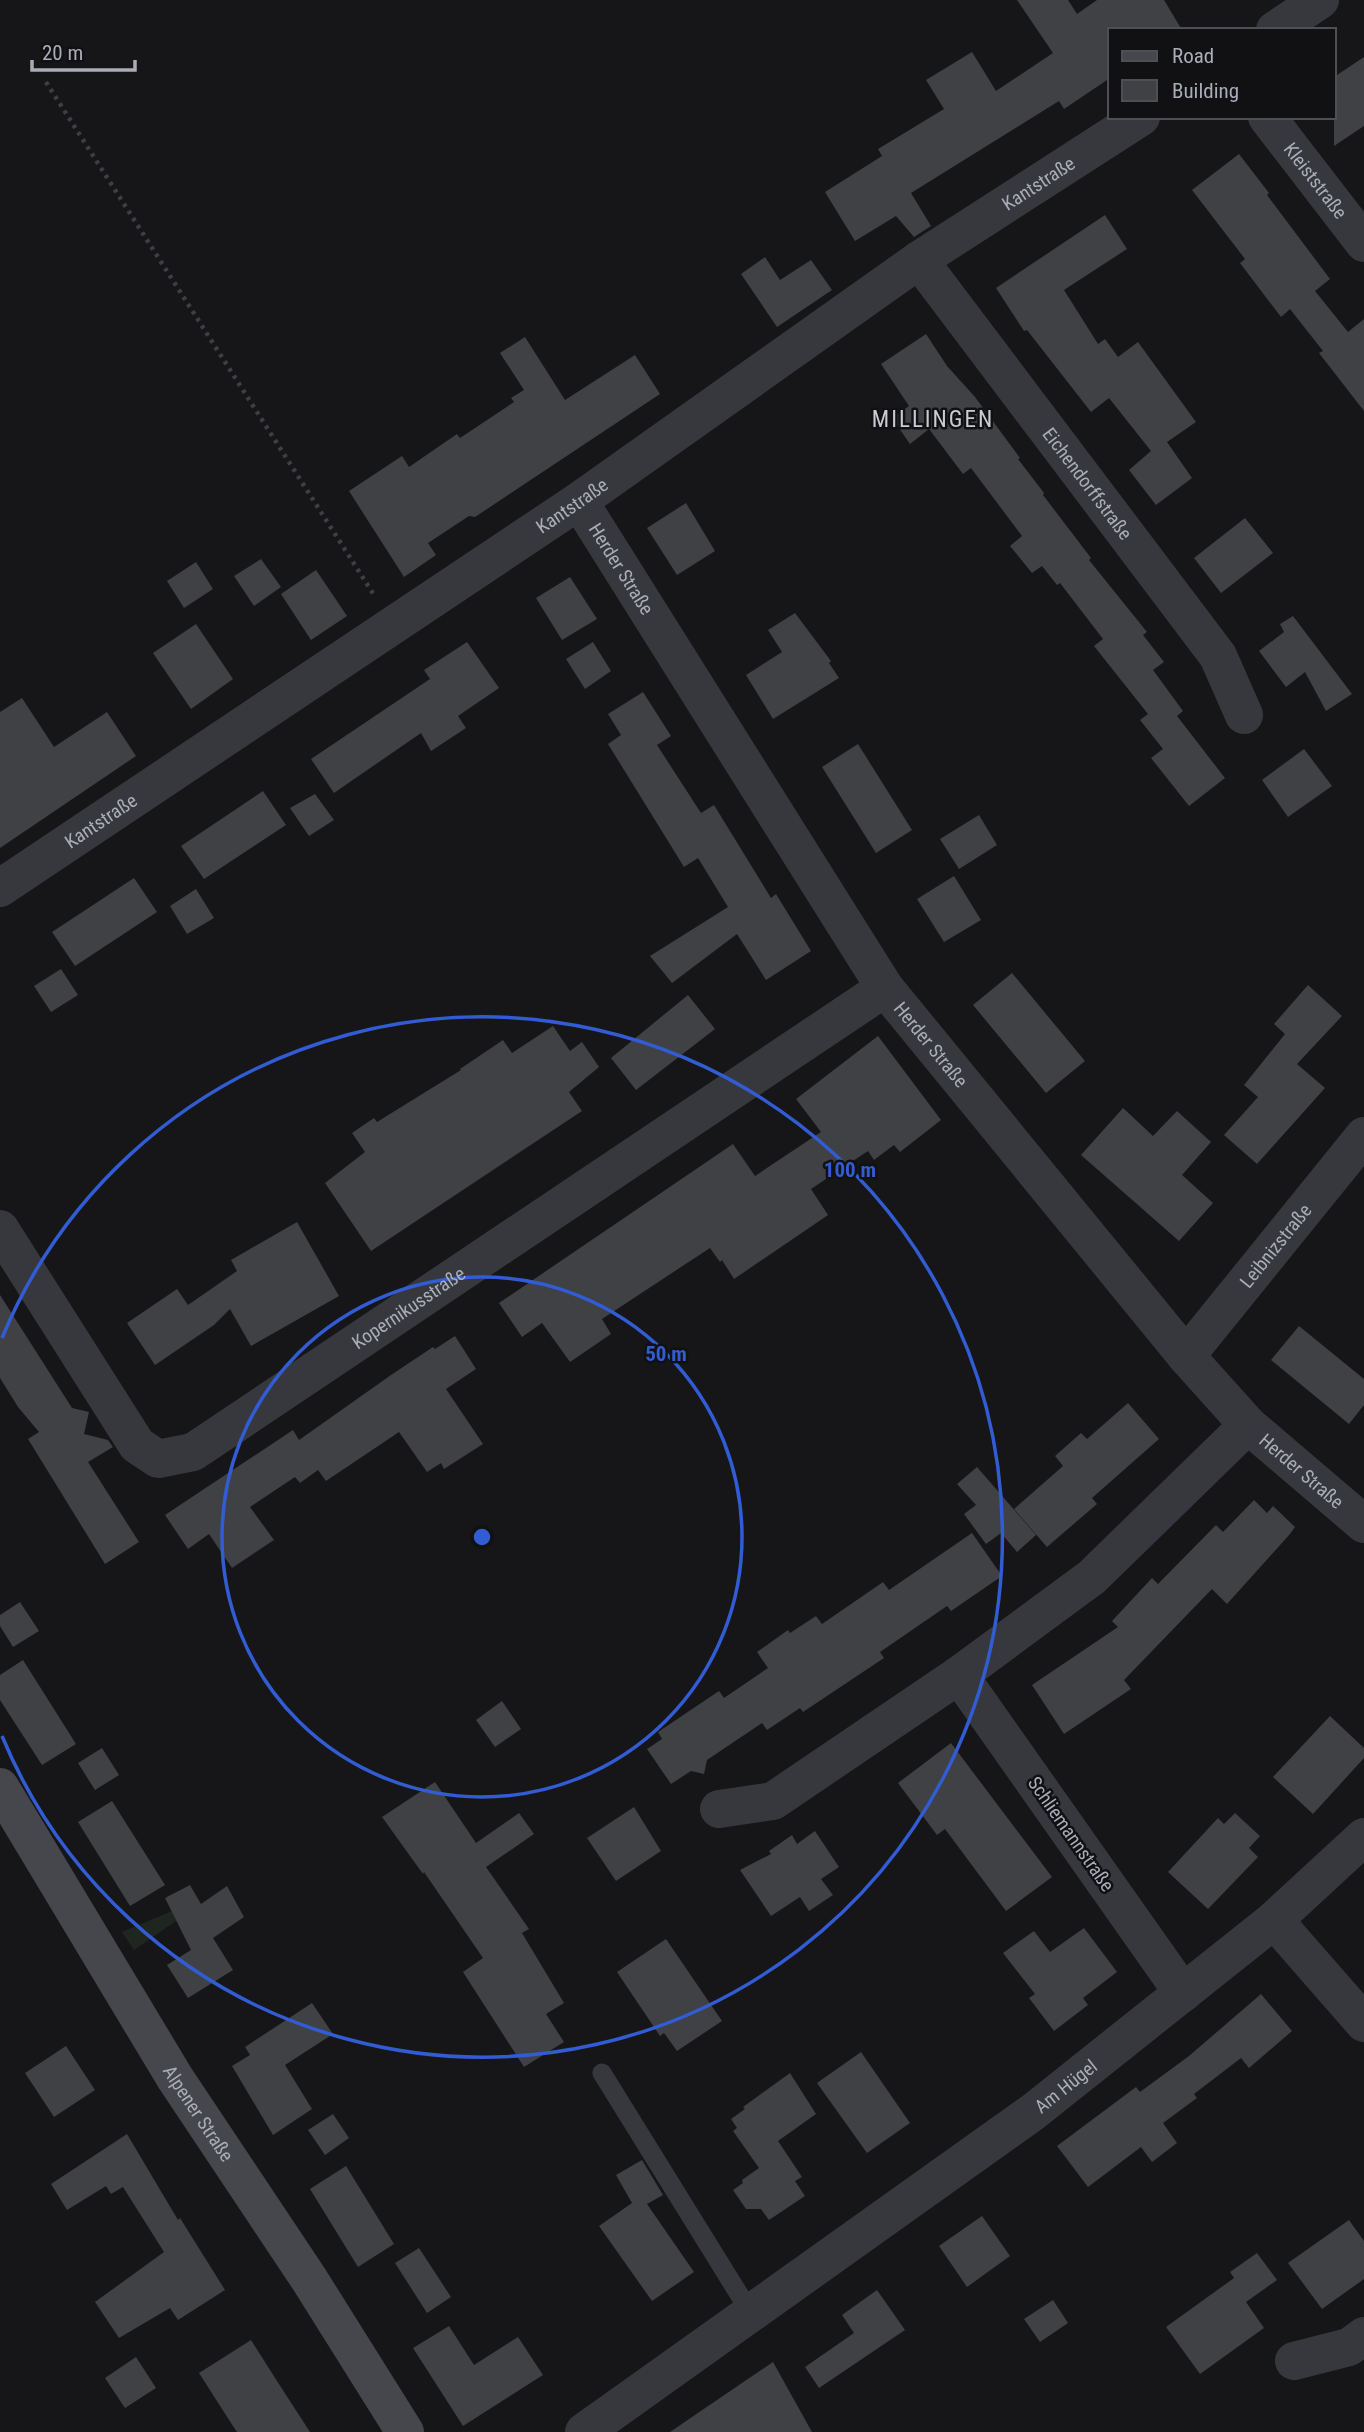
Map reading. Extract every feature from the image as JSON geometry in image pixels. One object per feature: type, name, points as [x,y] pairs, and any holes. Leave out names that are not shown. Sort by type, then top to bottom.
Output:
[{"type":"street","points":[[1278,28],[1321,0]]},
{"type":"street","name":"Kantstraße","points":[[0,888],[579,501],[919,260],[1138,119]]},
{"type":"street","name":"Kleiststraße","points":[[1269,119],[1364,243]]},
{"type":"street","name":"Eichendorffstraße","points":[[919,260],[1218,656],[1244,715]]},
{"type":"street","name":"Herder Straße","points":[[579,501],[885,988],[1186,1356],[1248,1425],[1364,1524]]},
{"type":"street","name":"Kopernikusstraße","points":[[0,1229],[137,1445],[158,1459],[193,1451],[885,988]]},
{"type":"street","name":"Leibnizstraße","points":[[1186,1356],[1364,1136]]},
{"type":"street","points":[[719,1809],[773,1801],[959,1675],[1092,1577],[1248,1425]]},
{"type":"street","name":"Schliemannstraße","points":[[959,1675],[1183,1993]]},
{"type":"street","name":"Alpener Straße","points":[[0,1787],[175,2078],[309,2280],[405,2432]]},
{"type":"street","name":"Am Hügel","points":[[584,2432],[1033,2112],[1274,1920],[1364,1837]]},
{"type":"street","points":[[1274,1920],[1364,2023]]},
{"type":"street","points":[[1294,2361],[1349,2347],[1364,2336]]},
{"type":"lane","points":[[602,2073],[750,2312]]},
{"type":"path","points":[[46,82],[393,626]]},
{"type":"shaded area","points":[[172,1911],[176,1921],[134,1950],[122,1932]]},
{"type":"building","points":[[1017,0],[1068,0],[1077,14],[1097,0],[1164,0],[1181,28],[1108,28],[1108,79],[1064,109],[1059,101],[911,193],[931,226],[914,237],[896,216],[855,241],[825,192],[882,156],[878,149],[944,109],[926,80],[972,52],[996,91],[1053,53]]},
{"type":"building","points":[[1364,57],[1364,126],[1334,146],[1336,119],[1336,76]]},
{"type":"building","points":[[1239,154],[1330,279],[1315,291],[1348,332],[1364,319],[1364,411],[1319,353],[1323,351],[1290,309],[1281,317],[1240,263],[1245,259],[1192,190]]},
{"type":"building","points":[[1105,215],[1127,249],[1064,290],[1098,344],[1105,339],[1118,357],[1138,342],[1196,422],[1167,442],[1192,478],[1156,505],[1129,470],[1151,451],[1109,398],[1091,412],[1027,330],[1024,331],[996,288]]},
{"type":"building","points":[[765,257],[780,280],[811,260],[832,290],[777,327],[741,274]]},
{"type":"building","points":[[926,334],[947,366],[975,397],[1020,458],[1018,459],[1043,495],[1091,558],[1089,560],[1147,632],[1143,635],[1164,662],[1153,670],[1183,711],[1177,716],[1225,778],[1189,806],[1151,758],[1163,749],[1140,720],[1148,714],[1094,646],[1103,639],[1060,583],[1057,585],[1042,566],[1032,573],[1010,546],[1022,536],[971,468],[963,474],[929,429],[910,444],[892,418],[909,406],[881,364]]},
{"type":"building","points":[[525,337],[565,400],[635,355],[660,394],[475,517],[469,516],[428,543],[436,555],[404,577],[349,491],[402,456],[409,467],[457,434],[460,438],[514,402],[511,398],[524,390],[500,353]]},
{"type":"building","points":[[686,503],[715,551],[677,575],[647,528]]},
{"type":"building","points":[[1245,518],[1273,553],[1221,593],[1194,558]]},
{"type":"building","points":[[261,559],[281,587],[254,606],[234,576]]},
{"type":"building","points":[[196,562],[213,589],[184,608],[167,581]]},
{"type":"building","points":[[316,570],[347,616],[311,640],[281,594]]},
{"type":"building","points":[[570,577],[597,619],[562,640],[536,598]]},
{"type":"building","points":[[795,613],[831,661],[829,663],[839,678],[773,719],[746,675],[782,652],[768,630]]},
{"type":"building","points":[[1293,616],[1352,694],[1326,711],[1305,672],[1286,687],[1259,651],[1284,632],[1280,624]]},
{"type":"building","points":[[196,624],[233,679],[191,709],[153,653]]},
{"type":"building","points":[[467,642],[499,688],[458,716],[466,728],[431,751],[421,733],[334,793],[311,759],[430,679],[424,670]]},
{"type":"building","points":[[593,642],[611,671],[585,689],[566,659]]},
{"type":"building","points":[[643,692],[671,736],[657,745],[701,813],[714,805],[771,898],[776,894],[811,951],[766,980],[737,934],[672,983],[650,956],[728,907],[698,858],[684,867],[608,744],[621,735],[608,714]]},
{"type":"building","points":[[22,698],[54,747],[107,712],[136,756],[0,848],[0,712]]},
{"type":"building","points":[[858,744],[912,830],[876,853],[822,767]]},
{"type":"building","points":[[1304,749],[1332,786],[1288,817],[1262,780]]},
{"type":"building","points":[[263,791],[286,825],[204,879],[181,846]]},
{"type":"building","points":[[315,794],[334,820],[309,836],[290,808]]},
{"type":"building","points":[[979,815],[997,845],[959,869],[940,839]]},
{"type":"building","points":[[954,876],[981,920],[944,942],[917,899]]},
{"type":"building","points":[[134,878],[157,912],[75,966],[52,932]]},
{"type":"building","points":[[196,889],[214,918],[187,934],[170,906]]},
{"type":"building","points":[[61,969],[78,995],[51,1012],[34,986]]},
{"type":"building","points":[[1012,973],[1085,1061],[1046,1093],[973,1005]]},
{"type":"building","points":[[1308,985],[1342,1016],[1297,1064],[1325,1088],[1257,1164],[1224,1135],[1258,1097],[1244,1085],[1285,1034],[1274,1024]]},
{"type":"building","points":[[688,995],[715,1029],[636,1090],[611,1058]]},
{"type":"building","points":[[553,1026],[570,1051],[582,1042],[599,1067],[569,1092],[582,1111],[371,1251],[325,1183],[365,1152],[352,1133],[374,1118],[377,1122],[461,1070],[503,1040],[512,1053]]},
{"type":"building","points":[[878,1036],[941,1120],[900,1152],[894,1145],[874,1160],[868,1151],[811,1189],[828,1215],[734,1279],[722,1260],[720,1262],[710,1248],[602,1319],[611,1334],[570,1362],[542,1323],[522,1337],[499,1303],[733,1144],[755,1176],[821,1132],[796,1099]]},
{"type":"building","points":[[1123,1108],[1153,1136],[1177,1111],[1211,1142],[1182,1175],[1213,1203],[1179,1241],[1081,1155]]},
{"type":"building","points":[[297,1222],[339,1296],[251,1346],[230,1309],[214,1325],[155,1365],[127,1323],[177,1289],[188,1305],[237,1271],[231,1260]]},
{"type":"building","points":[[0,1295],[72,1408],[89,1412],[84,1434],[108,1440],[113,1447],[88,1462],[139,1542],[105,1564],[28,1439],[39,1432],[18,1407],[0,1378]]},
{"type":"building","points":[[1299,1326],[1364,1379],[1364,1405],[1349,1424],[1271,1360]]},
{"type":"building","points":[[455,1336],[476,1369],[446,1389],[483,1444],[444,1469],[441,1463],[427,1472],[399,1432],[326,1481],[318,1470],[300,1483],[295,1477],[250,1507],[274,1540],[232,1568],[209,1534],[188,1549],[165,1515],[293,1430],[299,1440],[433,1347],[435,1349]]},
{"type":"building","points":[[1128,1403],[1159,1439],[1092,1498],[1097,1504],[1047,1547],[1014,1509],[1063,1466],[1055,1456],[1081,1433],[1087,1439]]},
{"type":"building","points":[[977,1467],[1036,1535],[1017,1552],[1001,1533],[986,1544],[964,1514],[976,1505],[957,1484]]},
{"type":"building","points":[[1254,1500],[1267,1513],[1273,1506],[1295,1527],[1290,1534],[1227,1604],[1212,1589],[1124,1680],[1131,1689],[1064,1734],[1032,1685],[1118,1627],[1112,1621],[1152,1578],[1158,1584],[1216,1525],[1223,1532]]},
{"type":"building","points":[[972,1533],[1002,1576],[951,1611],[947,1606],[880,1652],[884,1658],[803,1712],[800,1708],[767,1730],[762,1723],[707,1760],[704,1774],[691,1771],[671,1784],[647,1749],[662,1739],[658,1732],[719,1691],[724,1698],[768,1668],[757,1652],[788,1630],[790,1633],[816,1616],[822,1624],[883,1582],[889,1590]]},
{"type":"building","points":[[20,1602],[39,1631],[13,1647],[0,1626],[0,1615]]},
{"type":"building","points":[[23,1660],[76,1744],[42,1765],[0,1700],[0,1675]]},
{"type":"building","points":[[502,1701],[521,1729],[495,1747],[476,1720]]},
{"type":"building","points":[[1330,1716],[1364,1748],[1364,1758],[1313,1814],[1273,1777]]},
{"type":"building","points":[[951,1743],[1052,1877],[1006,1911],[945,1829],[937,1835],[898,1783]]},
{"type":"building","points":[[102,1748],[119,1775],[95,1790],[78,1763]]},
{"type":"building","points":[[435,1782],[476,1843],[519,1813],[534,1834],[486,1867],[529,1929],[522,1933],[564,2003],[546,2014],[564,2042],[524,2067],[463,1972],[483,1958],[424,1872],[423,1874],[382,1817]]},
{"type":"building","points":[[112,1801],[165,1885],[130,1906],[78,1822]]},
{"type":"building","points":[[634,1807],[661,1851],[616,1881],[587,1838]]},
{"type":"building","points":[[1235,1813],[1260,1836],[1249,1848],[1258,1857],[1208,1909],[1168,1872],[1218,1818],[1224,1824]]},
{"type":"building","points":[[815,1831],[839,1867],[821,1879],[833,1895],[809,1911],[800,1897],[771,1916],[740,1870],[771,1854],[769,1851],[792,1835],[797,1844]]},
{"type":"building","points":[[190,1885],[201,1904],[227,1886],[244,1917],[213,1938],[233,1970],[188,1998],[167,1965],[191,1950],[165,1898]]},
{"type":"building","points":[[1084,1928],[1117,1972],[1083,1998],[1088,2005],[1054,2031],[1029,1998],[1035,1994],[1003,1953],[1034,1931],[1050,1952]]},
{"type":"building","points":[[666,1939],[722,2021],[677,2051],[664,2033],[660,2036],[617,1972]]},
{"type":"building","points":[[1261,1994],[1292,2031],[1249,2068],[1241,2058],[1194,2094],[1197,2098],[1163,2123],[1177,2143],[1152,2162],[1141,2147],[1088,2187],[1057,2146],[1136,2087],[1140,2092],[1189,2056]]},
{"type":"building","points":[[312,2003],[333,2034],[285,2065],[312,2109],[273,2135],[232,2066],[250,2055],[245,2047]]},
{"type":"building","points":[[66,2046],[95,2090],[54,2117],[25,2073]]},
{"type":"building","points":[[861,2052],[910,2123],[867,2153],[817,2083]]},
{"type":"building","points":[[790,2073],[816,2114],[778,2141],[802,2177],[795,2181],[805,2196],[769,2220],[761,2209],[746,2209],[733,2190],[759,2168],[733,2131],[737,2128],[731,2119]]},
{"type":"building","points":[[333,2114],[349,2138],[325,2155],[308,2130]]},
{"type":"building","points":[[127,2134],[178,2220],[180,2218],[225,2290],[178,2320],[170,2308],[119,2338],[95,2302],[164,2252],[123,2187],[111,2194],[106,2186],[67,2210],[51,2184]]},
{"type":"building","points":[[642,2160],[663,2195],[647,2204],[694,2272],[652,2301],[599,2226],[632,2203],[616,2175]]},
{"type":"building","points":[[346,2166],[394,2244],[358,2267],[310,2189]]},
{"type":"building","points":[[982,2216],[1010,2256],[967,2287],[939,2246]]},
{"type":"building","points":[[1349,2220],[1364,2241],[1364,2279],[1322,2309],[1288,2263]]},
{"type":"building","points":[[419,2248],[451,2297],[427,2313],[395,2263]]},
{"type":"building","points":[[1257,2253],[1277,2280],[1246,2302],[1264,2328],[1200,2374],[1166,2327],[1234,2278],[1230,2272]]},
{"type":"building","points":[[877,2290],[905,2330],[819,2388],[805,2367],[854,2333],[842,2315]]},
{"type":"building","points":[[1053,2300],[1068,2323],[1040,2342],[1024,2319]]},
{"type":"building","points":[[449,2326],[474,2365],[518,2337],[543,2375],[463,2426],[413,2348]]},
{"type":"building","points":[[251,2340],[310,2432],[237,2432],[231,2423],[199,2373]]},
{"type":"building","points":[[136,2357],[156,2388],[125,2408],[105,2378]]},
{"type":"building","points":[[773,2362],[812,2432],[670,2432]]},
{"type":"district","name":"MILLINGEN","points":[[933,419]]}]
